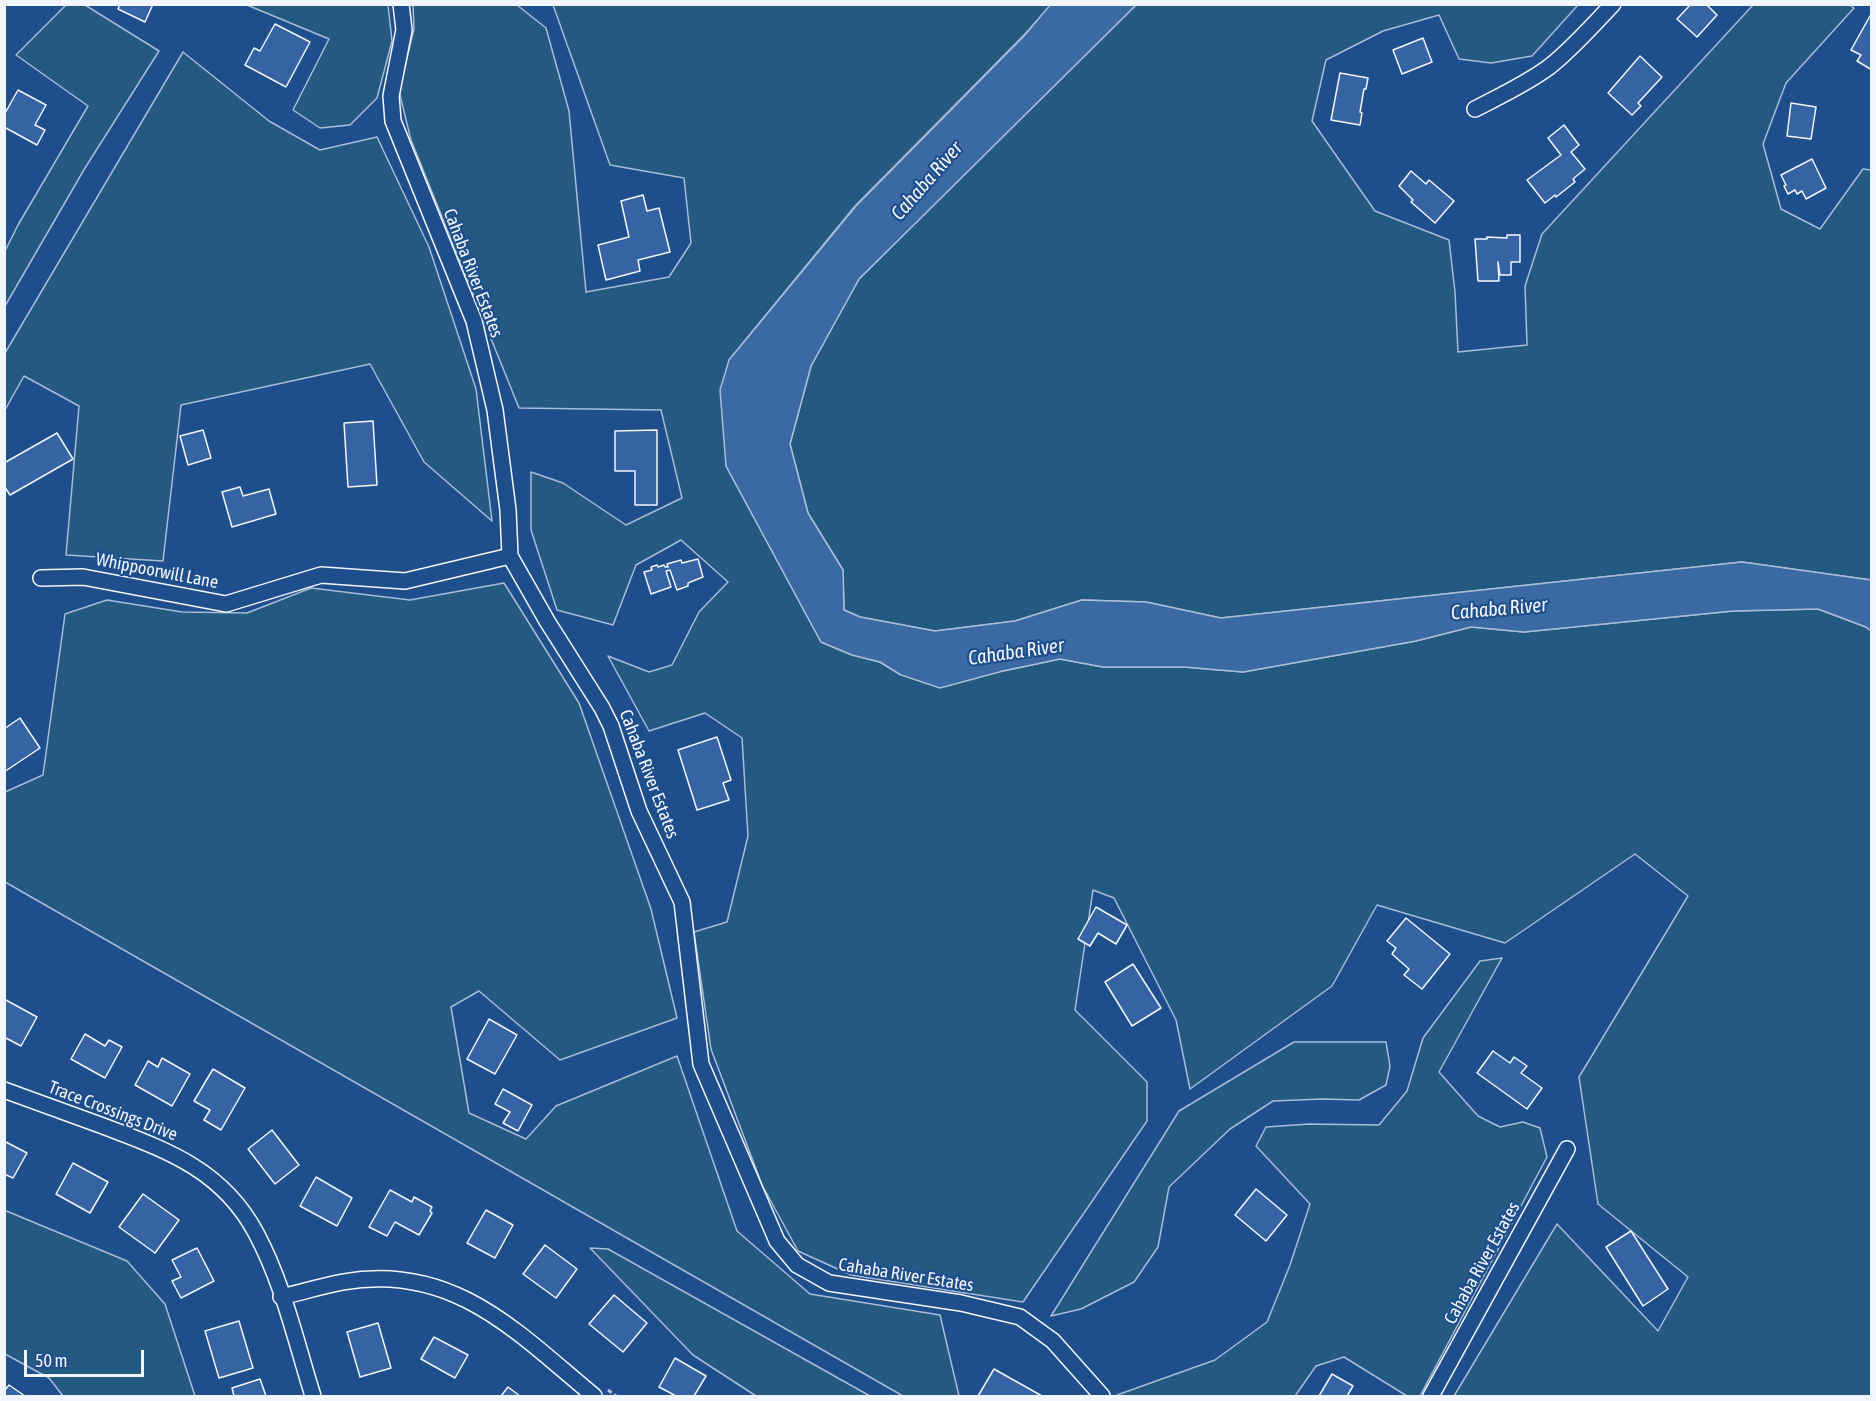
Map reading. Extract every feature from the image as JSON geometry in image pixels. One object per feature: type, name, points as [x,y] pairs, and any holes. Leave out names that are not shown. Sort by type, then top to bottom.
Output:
[{"type":"street","name":"Cahaba River Estates","points":[[401,4],[404,30],[391,96],[393,121],[474,321],[495,410],[508,510],[510,556],[611,726],[639,811],[682,902],[701,1064],[777,1241],[797,1265],[829,1283],[961,1303],[1020,1317],[1053,1341],[1102,1396]]},
{"type":"street","points":[[1475,109],[1520,86],[1548,67],[1567,52],[1613,4]]},
{"type":"street","name":"Whippoorwill Lane","points":[[42,578],[83,577],[226,604],[321,575],[405,581],[510,556]]},
{"type":"street","name":"Trace Crossings Drive","points":[[4,1090],[157,1146],[205,1174],[233,1200],[255,1232],[270,1264],[313,1396]]},
{"type":"street","name":"Cahaba River Estates","points":[[1431,1396],[1567,1149]]},
{"type":"street","points":[[281,1297],[344,1282],[372,1279],[426,1284],[454,1293],[494,1314],[601,1393]]},
{"type":"path","points":[[601,1393],[616,1396]]},
{"type":"shaded area","points":[[1848,4],[1854,8],[1786,83],[1763,144],[1781,209],[1820,229],[1863,169],[1871,170],[1871,580],[1742,562],[1221,618],[1146,602],[1082,600],[1015,621],[935,631],[860,617],[844,610],[843,570],[808,513],[790,444],[811,366],[859,279],[1136,5],[1578,5],[1532,56],[1491,63],[1459,59],[1439,15],[1383,31],[1326,60],[1312,121],[1375,211],[1449,240],[1455,292],[1458,352],[1527,345],[1525,286],[1542,234],[1753,5]]},
{"type":"shaded area","points":[[66,5],[85,5],[159,51],[85,168],[5,306],[5,251],[88,106],[16,55]]},
{"type":"shaded area","points":[[247,5],[388,5],[392,41],[377,98],[350,125],[320,128],[293,110],[329,39]]},
{"type":"shaded area","points":[[413,5],[517,5],[546,28],[569,111],[586,292],[669,277],[691,243],[684,178],[610,165],[553,5],[1051,5],[855,206],[729,360],[726,466],[821,642],[852,655],[880,662],[901,675],[1003,671],[1060,659],[1103,667],[1184,667],[1243,672],[1416,641],[1471,627],[1524,632],[1733,611],[1818,609],[1871,631],[1871,1396],[1454,1396],[1557,1224],[1658,1331],[1688,1277],[1598,1204],[1579,1077],[1688,896],[1635,854],[1505,943],[1377,905],[1332,986],[1190,1089],[1176,1020],[1114,898],[1093,890],[1075,1010],[1147,1082],[1147,1121],[1023,1302],[851,1275],[798,1251],[762,1185],[711,1049],[694,932],[727,922],[748,836],[742,738],[705,713],[649,731],[608,656],[649,672],[672,665],[699,612],[728,582],[681,540],[636,565],[613,625],[557,610],[531,530],[531,472],[563,483],[626,525],[682,498],[661,410],[519,408],[411,140],[399,91],[414,29]]},
{"type":"shaded area","points":[[183,52],[269,121],[320,150],[377,137],[429,247],[476,389],[492,521],[424,462],[370,364],[181,405],[163,561],[66,555],[79,406],[24,376],[5,410],[5,353]]},
{"type":"shaded area","points":[[504,583],[579,703],[651,909],[677,1018],[560,1060],[479,991],[451,1007],[469,1113],[526,1139],[556,1106],[677,1056],[737,1231],[810,1294],[940,1315],[959,1396],[903,1396],[5,882],[5,792],[43,775],[65,614],[107,600],[182,612],[247,613],[311,588],[410,600]]},
{"type":"shaded area","points":[[1502,958],[1439,1072],[1478,1116],[1500,1127],[1523,1122],[1540,1128],[1547,1157],[1420,1396],[1407,1396],[1344,1357],[1316,1366],[1295,1396],[1118,1396],[1215,1360],[1267,1322],[1290,1265],[1310,1204],[1256,1146],[1266,1127],[1309,1124],[1379,1125],[1407,1091],[1423,1038],[1480,961]]},
{"type":"shaded area","points":[[1294,1042],[1386,1042],[1390,1066],[1386,1085],[1359,1100],[1273,1101],[1230,1129],[1169,1187],[1158,1247],[1134,1282],[1081,1309],[1051,1316],[1179,1111]]},
{"type":"shaded area","points":[[4,1210],[127,1261],[165,1304],[195,1396],[63,1396],[49,1378],[5,1354]]},
{"type":"shaded area","points":[[590,1248],[608,1249],[870,1396],[756,1396],[693,1355]]},
{"type":"water","name":"Cahaba River","points":[[1051,4],[1136,5],[859,279],[811,366],[790,444],[808,513],[843,570],[844,610],[860,617],[935,631],[1015,621],[1082,600],[1146,602],[1221,618],[1742,562],[1871,580],[1871,631],[1818,609],[1733,611],[1524,632],[1471,627],[1416,641],[1243,672],[1184,667],[1103,667],[1060,659],[940,688],[901,675],[880,662],[852,655],[821,642],[726,466],[720,390],[729,360],[856,206],[1024,36]]},
{"type":"building","points":[[120,4],[153,4],[145,22],[118,9]]},
{"type":"building","points":[[1691,4],[1706,4],[1717,15],[1697,37],[1677,19]]},
{"type":"building","points":[[1870,16],[1872,17],[1872,70],[1857,61],[1861,55],[1851,50]]},
{"type":"building","points":[[275,24],[310,42],[286,87],[245,65],[254,48],[260,51]]},
{"type":"building","points":[[1423,38],[1432,62],[1402,74],[1393,50]]},
{"type":"building","points":[[1640,56],[1662,77],[1638,103],[1641,106],[1632,115],[1608,93]]},
{"type":"building","points":[[1340,73],[1368,78],[1360,112],[1362,113],[1360,125],[1331,120]]},
{"type":"building","points":[[18,90],[46,105],[35,125],[45,130],[37,145],[4,127],[4,115]]},
{"type":"building","points":[[1791,103],[1816,107],[1811,139],[1787,136]]},
{"type":"building","points":[[1564,125],[1579,145],[1571,152],[1585,169],[1573,179],[1575,182],[1545,203],[1527,180],[1561,155],[1548,138]]},
{"type":"building","points":[[1812,159],[1826,188],[1806,199],[1802,191],[1797,194],[1795,190],[1788,194],[1781,175]]},
{"type":"building","points":[[1411,171],[1426,184],[1429,180],[1454,201],[1435,223],[1411,202],[1413,200],[1399,186]]},
{"type":"building","points":[[643,195],[647,211],[659,208],[670,252],[638,260],[640,271],[606,280],[598,245],[629,237],[621,201]]},
{"type":"building","points":[[1507,235],[1520,235],[1520,262],[1511,262],[1511,275],[1500,275],[1498,262],[1499,281],[1478,281],[1475,239],[1507,238]]},
{"type":"building","points":[[373,421],[377,485],[348,487],[344,423]]},
{"type":"building","points":[[203,430],[211,458],[188,465],[180,436]]},
{"type":"building","points":[[657,430],[657,505],[635,505],[635,471],[615,471],[615,431]]},
{"type":"building","points":[[57,433],[73,459],[10,495],[4,486],[4,463]]},
{"type":"building","points":[[240,487],[243,496],[269,489],[276,514],[232,527],[222,492]]},
{"type":"building","points":[[698,559],[703,577],[677,590],[670,570],[666,571],[671,587],[651,594],[644,572],[652,570],[651,567],[657,565],[668,567],[667,564],[681,560],[682,563]]},
{"type":"building","points":[[20,718],[40,748],[4,772],[4,729]]},
{"type":"building","points":[[717,737],[731,780],[723,783],[729,800],[697,810],[678,750]]},
{"type":"building","points":[[1096,907],[1127,925],[1116,944],[1098,933],[1090,946],[1078,939]]},
{"type":"building","points":[[1406,918],[1450,954],[1422,989],[1404,975],[1409,969],[1392,954],[1396,948],[1387,941]]},
{"type":"building","points":[[1133,964],[1161,1008],[1132,1026],[1105,982]]},
{"type":"building","points":[[4,999],[37,1017],[21,1046],[4,1037]]},
{"type":"building","points":[[489,1019],[517,1035],[495,1074],[467,1059]]},
{"type":"building","points":[[85,1034],[105,1046],[109,1040],[122,1047],[105,1078],[71,1059]]},
{"type":"building","points":[[1493,1051],[1510,1063],[1514,1057],[1527,1066],[1521,1073],[1542,1088],[1527,1109],[1477,1073]]},
{"type":"building","points":[[162,1058],[190,1074],[172,1106],[135,1085],[148,1061],[158,1067]]},
{"type":"building","points":[[213,1069],[245,1088],[221,1130],[204,1120],[210,1110],[194,1101]]},
{"type":"building","points":[[503,1089],[532,1105],[518,1131],[503,1123],[510,1112],[495,1104]]},
{"type":"building","points":[[272,1130],[299,1165],[275,1184],[248,1149]]},
{"type":"building","points":[[4,1141],[27,1153],[13,1178],[4,1174]]},
{"type":"building","points":[[73,1163],[108,1182],[90,1213],[56,1194]]},
{"type":"building","points":[[316,1177],[352,1198],[337,1226],[300,1206]]},
{"type":"building","points":[[1256,1189],[1287,1215],[1266,1241],[1235,1215]]},
{"type":"building","points":[[390,1190],[412,1202],[414,1197],[432,1207],[430,1211],[432,1213],[419,1235],[395,1222],[387,1236],[369,1227]]},
{"type":"building","points":[[143,1194],[179,1220],[155,1253],[119,1227]]},
{"type":"building","points":[[486,1210],[513,1225],[495,1258],[467,1243]]},
{"type":"building","points":[[1631,1231],[1668,1289],[1643,1306],[1606,1247]]},
{"type":"building","points":[[545,1245],[577,1269],[556,1298],[523,1274]]},
{"type":"building","points":[[197,1248],[214,1281],[181,1298],[172,1281],[181,1277],[172,1260]]},
{"type":"building","points":[[614,1295],[647,1323],[623,1352],[589,1324]]},
{"type":"building","points":[[239,1321],[253,1368],[219,1378],[205,1331]]},
{"type":"building","points":[[378,1323],[391,1368],[360,1377],[347,1332]]},
{"type":"building","points":[[434,1337],[468,1355],[455,1378],[421,1359]]},
{"type":"building","points":[[675,1358],[706,1376],[694,1396],[676,1396],[659,1387]]},
{"type":"building","points":[[994,1369],[1042,1396],[978,1396]]},
{"type":"building","points":[[1332,1374],[1353,1386],[1347,1396],[1319,1396]]},
{"type":"building","points":[[260,1379],[266,1396],[234,1396],[232,1388]]},
{"type":"building","points":[[9,1385],[25,1396],[4,1396],[4,1391]]},
{"type":"building","points":[[508,1387],[520,1396],[501,1396]]}]
